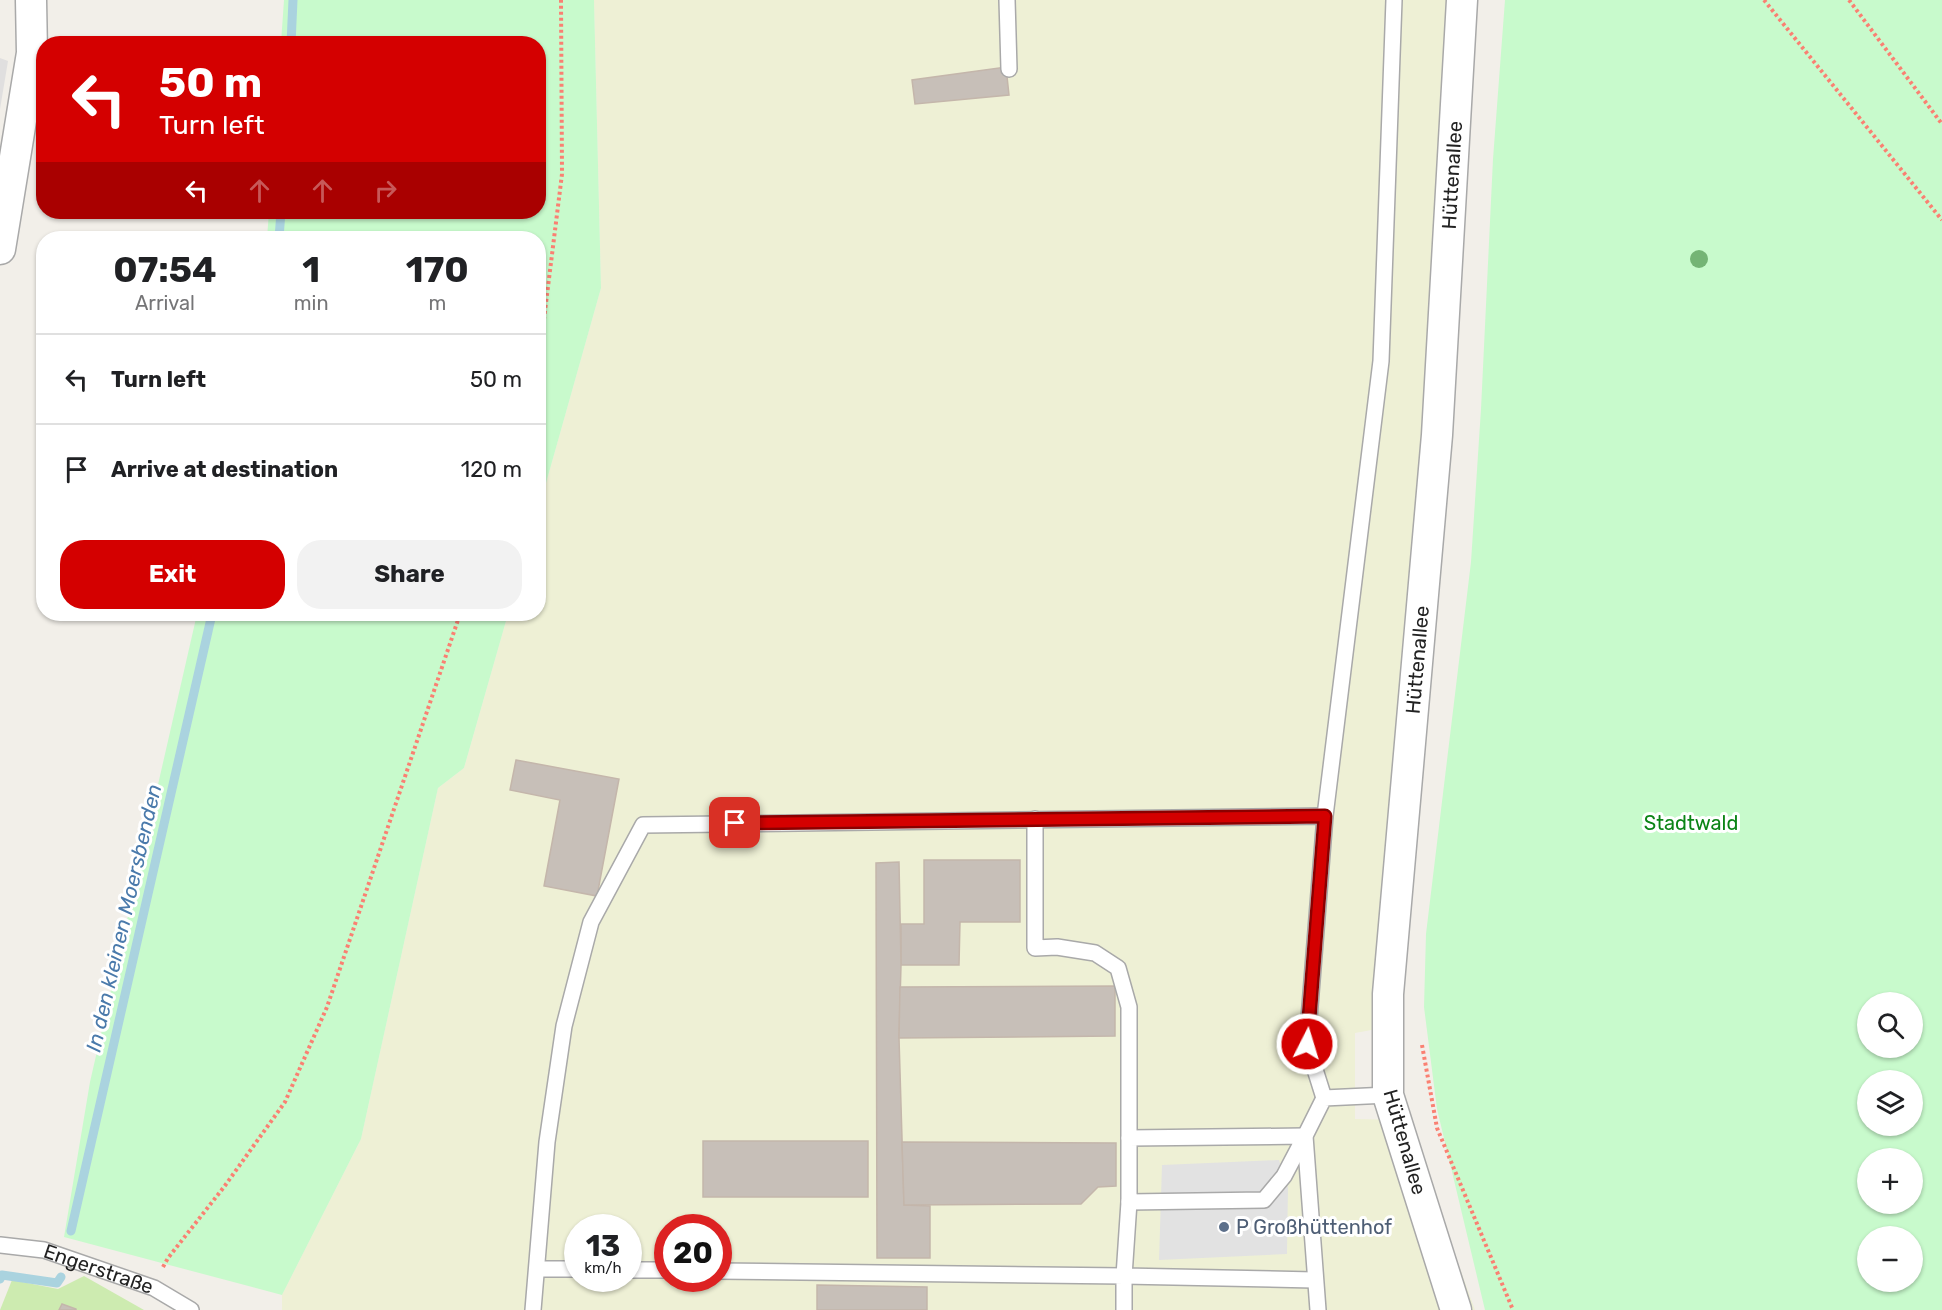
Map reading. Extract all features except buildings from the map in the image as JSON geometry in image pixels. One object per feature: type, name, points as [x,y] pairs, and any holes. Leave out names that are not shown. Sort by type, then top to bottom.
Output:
[{"type":"street","points":[[0,249],[32,53],[31,0]]},
{"type":"street","name":"Hüttenallee","points":[[1456,1310],[1388,1095],[1388,994],[1437,435],[1462,0]]},
{"type":"lane","points":[[1007,0],[1009,69]]},
{"type":"lane","points":[[1129,1202],[1264,1200],[1284,1176],[1324,1098],[1307,1044],[1325,816],[1381,361],[1394,0]]},
{"type":"lane","points":[[533,1310],[547,1142],[564,1026],[591,922],[643,825],[1325,816]]},
{"type":"lane","points":[[1035,819],[1035,948],[1057,947],[1095,953],[1118,968],[1129,1006],[1129,1202],[1124,1310]]},
{"type":"lane","points":[[1324,1098],[1388,1095]]},
{"type":"lane","points":[[1130,1138],[1305,1136]]},
{"type":"lane","points":[[1305,1136],[1318,1310]]},
{"type":"lane","name":"Engerstraße","points":[[0,1245],[44,1250],[154,1288],[191,1310]]},
{"type":"lane","points":[[537,1269],[564,1269]]},
{"type":"lane","points":[[732,1271],[1314,1280]]},
{"type":"path","points":[[546,303],[562,174],[561,0]]},
{"type":"path","points":[[1764,0],[1942,220]]},
{"type":"path","points":[[1849,0],[1942,124]]},
{"type":"path","points":[[154,1288],[168,1258],[224,1187],[285,1102],[327,1007],[458,621]]},
{"type":"path","points":[[1420,1036],[1437,1128],[1513,1310]]},
{"type":"shaded area","points":[[0,58],[8,61],[0,109]]},
{"type":"shaded area","name":"P Großhüttenhof","points":[[1279,1160],[1288,1188],[1287,1254],[1159,1260],[1162,1165]]},
{"type":"green space","points":[[284,0],[594,0],[601,288],[546,483],[546,231],[268,231],[268,219],[546,219],[546,36],[281,36]]},
{"type":"green space","points":[[594,0],[1446,0],[1430,417],[1377,1029],[1355,1033],[1355,1119],[1406,1120],[1475,1310],[282,1310],[282,1295],[361,1139],[438,788],[464,768],[506,621],[546,621],[546,483],[601,288]]},
{"type":"green space","name":"Stadtwald","points":[[1505,0],[1942,0],[1942,1310],[1485,1310],[1437,1109],[1424,1007],[1426,934],[1471,562],[1493,159]]},
{"type":"green space","points":[[195,621],[506,621],[464,768],[438,788],[361,1139],[282,1295],[64,1237],[90,1082]]},
{"type":"green space","points":[[84,1276],[144,1310],[0,1310],[12,1280],[58,1289]]},
{"type":"waterway","name":"In den kleinen Moersbenden","points":[[291,36],[293,0]]},
{"type":"waterway","name":"In den kleinen Moersbenden","points":[[280,219],[280,231]]},
{"type":"waterway","name":"In den kleinen Moersbenden","points":[[71,1231],[210,621]]},
{"type":"waterway","name":"In den kleinen Moersbenden","points":[[0,1279],[2,1275],[57,1283],[61,1277]]},
{"type":"place","name":"P Großhüttenhof","points":[[1224,1227]]},
{"type":"route","points":[[735,823],[1325,816],[1307,1044]]}]
